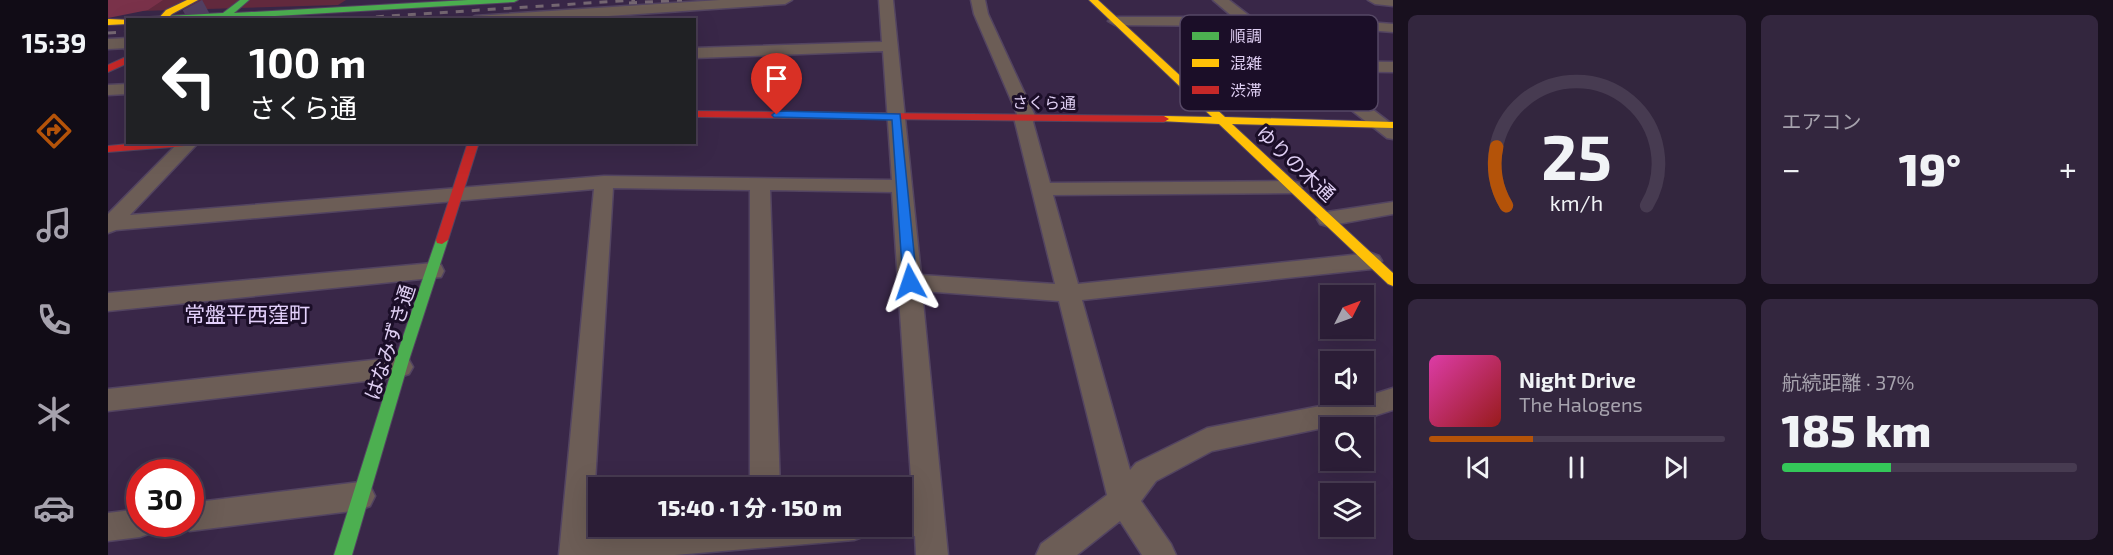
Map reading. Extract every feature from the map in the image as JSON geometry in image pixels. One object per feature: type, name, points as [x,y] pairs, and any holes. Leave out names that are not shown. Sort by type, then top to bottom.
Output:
[{"type":"street","points":[[157,18],[169,12],[227,0]]},
{"type":"street","points":[[226,15],[245,0]]},
{"type":"street","points":[[173,18],[514,0]]},
{"type":"street","points":[[512,18],[785,0]]},
{"type":"street","points":[[886,0],[910,282],[915,522],[932,555]]},
{"type":"street","points":[[978,0],[981,14],[1025,118],[1123,500],[1160,555]]},
{"type":"street","name":"ゆりの木通","points":[[1093,0],[1180,82]]},
{"type":"street","points":[[1220,0],[1239,15]]},
{"type":"street","points":[[1376,0],[1393,2]]},
{"type":"street","points":[[108,22],[126,21]]},
{"type":"street","points":[[1115,21],[1180,21]]},
{"type":"street","points":[[1378,26],[1393,28]]},
{"type":"street","points":[[108,44],[126,51]]},
{"type":"street","points":[[696,53],[890,46]]},
{"type":"street","points":[[108,59],[126,51]]},
{"type":"street","points":[[108,69],[126,51]]},
{"type":"street","points":[[1378,67],[1393,67]]},
{"type":"street","points":[[108,90],[126,89]]},
{"type":"street","name":"ゆりの木通","points":[[1211,111],[1393,281]]},
{"type":"street","points":[[1367,111],[1389,127]]},
{"type":"street","name":"さくら通","points":[[696,114],[1221,120],[1389,127]]},
{"type":"street","points":[[108,149],[176,144]]},
{"type":"street","points":[[109,225],[188,144]]},
{"type":"street","name":"はなみずき通","points":[[343,555],[400,367],[473,144]]},
{"type":"street","points":[[109,225],[604,182],[902,186]]},
{"type":"street","points":[[604,182],[575,552],[705,537]]},
{"type":"street","points":[[760,184],[765,477]]},
{"type":"street","points":[[1042,189],[1292,187]]},
{"type":"street","points":[[1327,219],[1393,208]]},
{"type":"street","points":[[910,282],[1069,293],[1371,261]]},
{"type":"street","points":[[108,302],[433,271]]},
{"type":"street","points":[[108,400],[400,367]]},
{"type":"street","points":[[1052,555],[1123,500],[1146,472],[1207,440],[1361,409],[1393,399]]},
{"type":"street","points":[[204,515],[360,496]]},
{"type":"street","points":[[108,527],[126,525]]},
{"type":"shaded area","points":[[108,0],[346,0],[338,5],[108,12]]},
{"type":"shaded area","points":[[108,0],[163,0],[148,10],[108,18]]},
{"type":"tunnel","points":[[192,18],[212,7]]},
{"type":"railway","points":[[359,18],[635,0]]},
{"type":"railway","points":[[629,3],[682,0]]},
{"type":"railway","points":[[108,33],[126,32]]},
{"type":"traffic: fast","points":[[226,15],[245,0]]},
{"type":"traffic: fast","points":[[186,18],[514,0]]},
{"type":"traffic: fast","points":[[343,555],[403,357],[442,240]]},
{"type":"traffic: slow","points":[[163,18],[169,12],[194,0]]},
{"type":"traffic: slow","points":[[1093,0],[1180,81]]},
{"type":"traffic: slow","points":[[108,22],[126,21]]},
{"type":"traffic: slow","points":[[1212,111],[1393,281]]},
{"type":"traffic: slow","points":[[1164,119],[1393,125]]},
{"type":"traffic: jam","points":[[108,69],[126,60]]},
{"type":"traffic: jam","points":[[696,114],[1164,119]]},
{"type":"traffic: jam","points":[[108,149],[172,144]]},
{"type":"traffic: jam","points":[[442,240],[473,144]]},
{"type":"district","name":"常盤平西窪町","points":[[247,313]]},
{"type":"route","points":[[777,115],[897,117],[910,282]]}]
